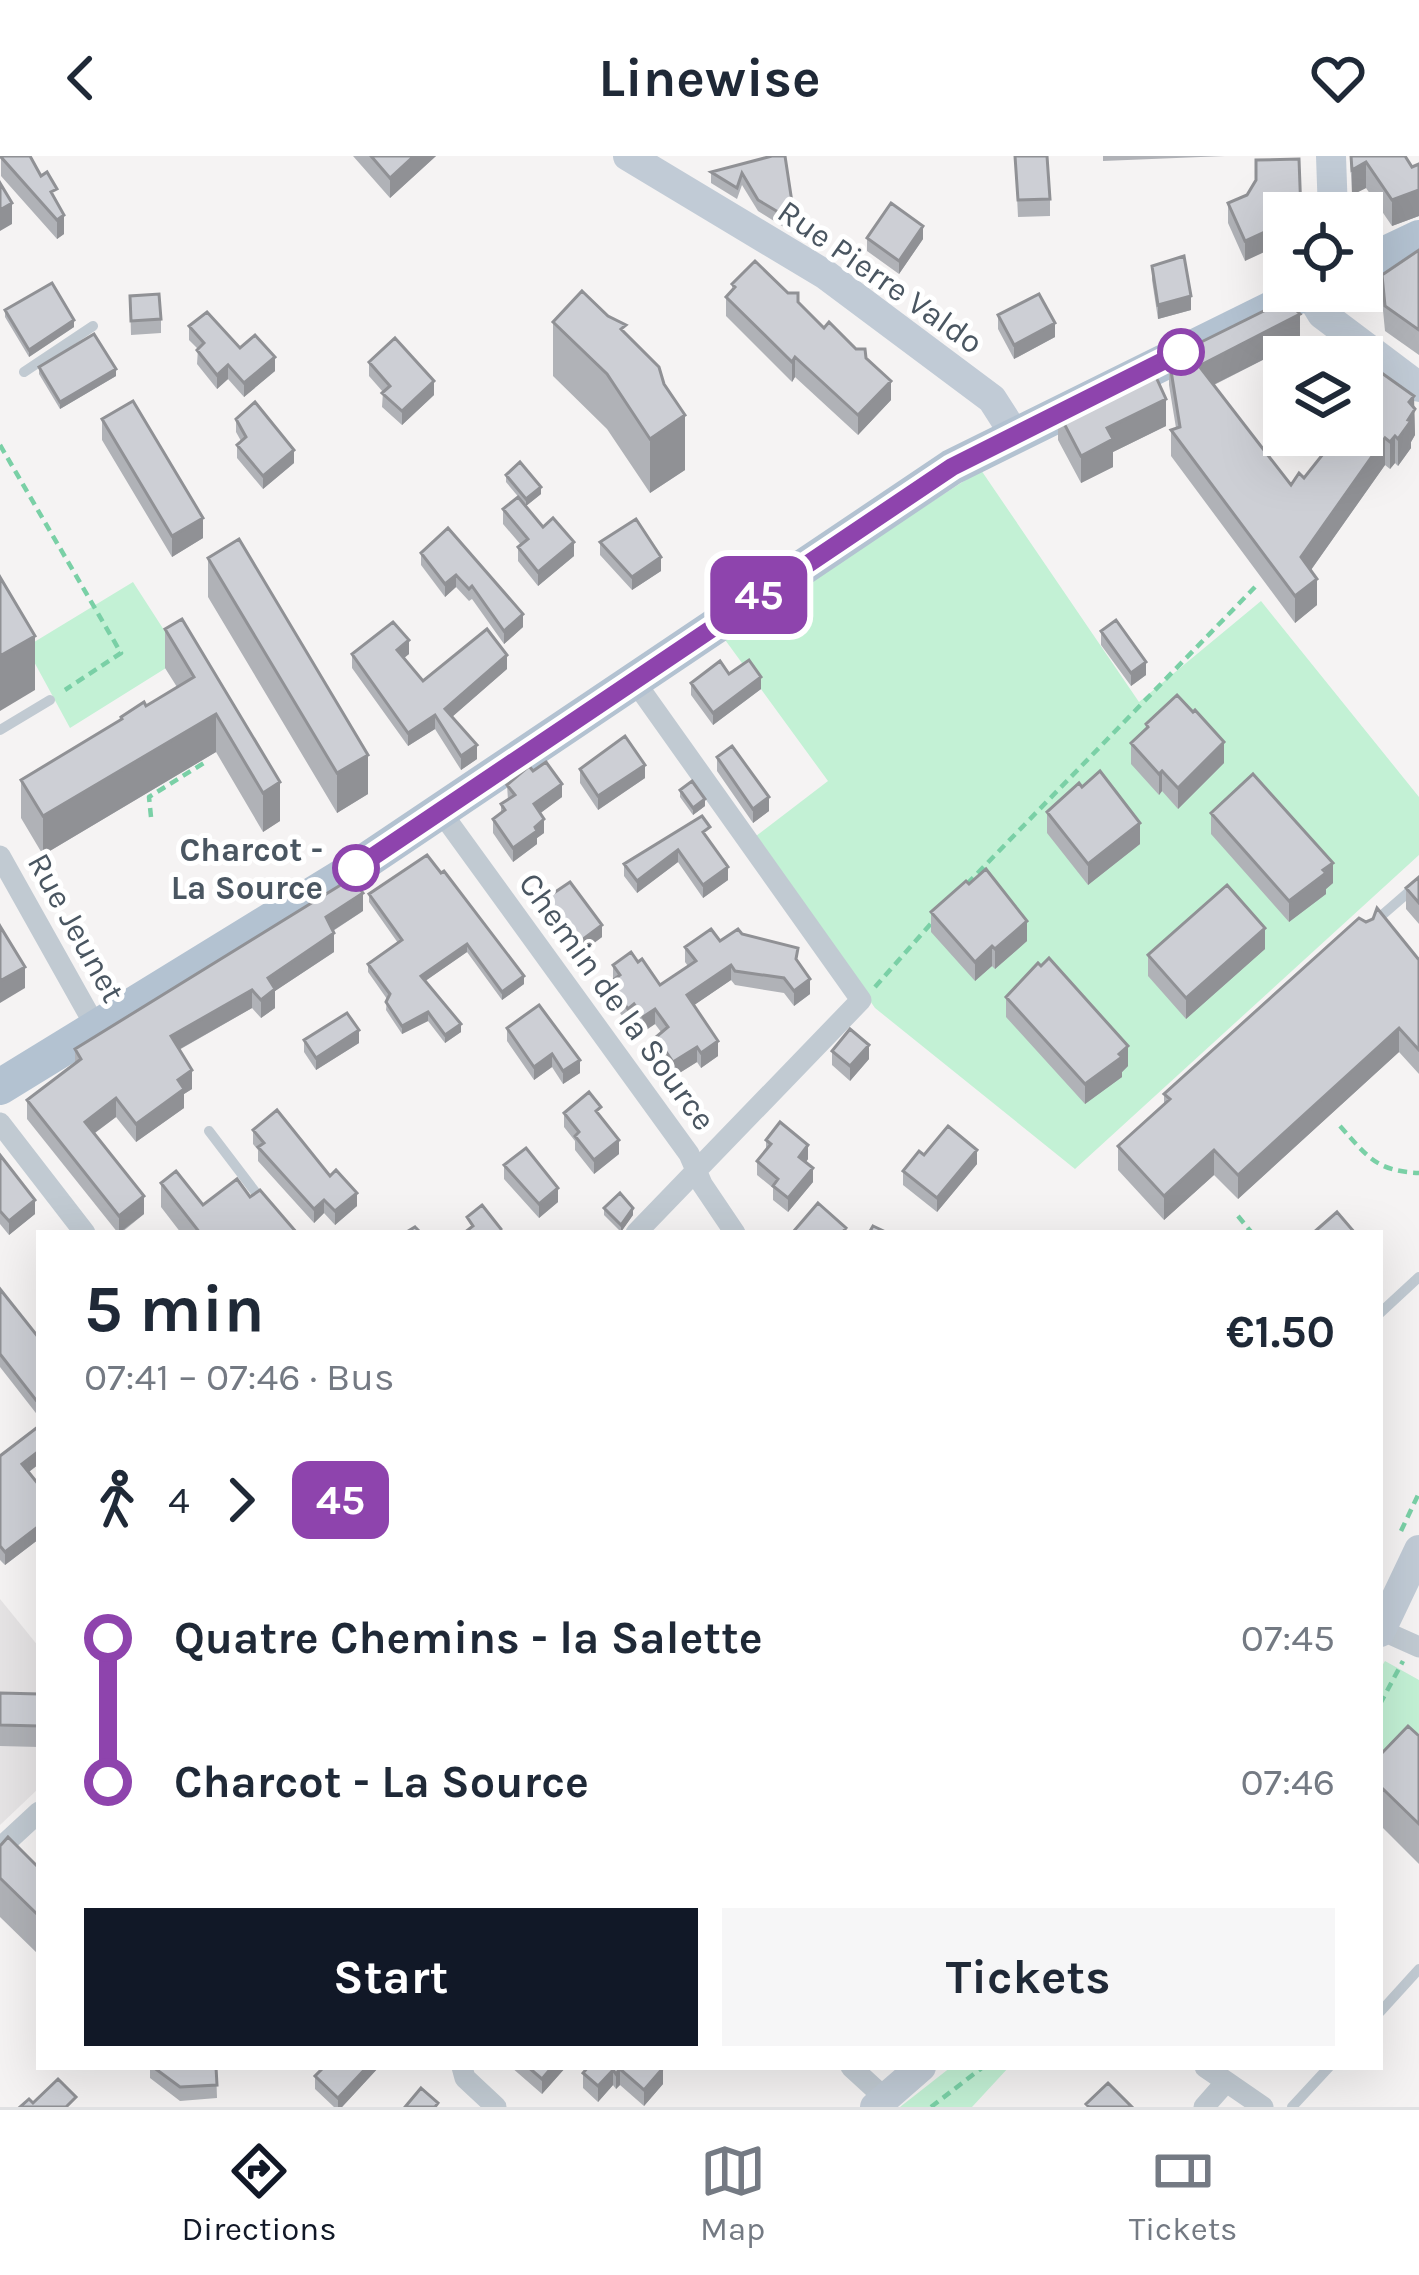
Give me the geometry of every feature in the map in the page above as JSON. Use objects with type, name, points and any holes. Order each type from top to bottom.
[{"type":"main road","points":[[1383,255],[1419,238]]},
{"type":"main road","points":[[0,1087],[441,812],[952,467],[1265,312]]},
{"type":"street","points":[[1331,156],[1332,192]]},
{"type":"street","name":"Rue Pierre Valdo","points":[[634,158],[826,275],[992,399],[1015,435]]},
{"type":"street","points":[[1321,312],[1419,387]]},
{"type":"street","points":[[633,679],[861,1000],[639,1230]]},
{"type":"street","name":"Chemin de la Source","points":[[441,812],[689,1154],[733,1230]]},
{"type":"street","name":"Rue Jeunet","points":[[0,856],[97,1029]]},
{"type":"street","points":[[0,1123],[83,1230]]},
{"type":"street","points":[[1383,1625],[1419,1550]]},
{"type":"street","points":[[1383,1632],[1416,1645]]},
{"type":"street","points":[[0,1848],[36,1815]]},
{"type":"street","points":[[463,2070],[465,2078],[496,2107]]},
{"type":"street","points":[[853,2070],[880,2103],[918,2070]]},
{"type":"street","points":[[1209,2070],[1263,2107]]},
{"type":"street","points":[[1204,2107],[1226,2082]]},
{"type":"lane","points":[[24,371],[92,326]]},
{"type":"lane","points":[[0,730],[50,700]]},
{"type":"lane","points":[[1366,936],[1367,928],[1419,883]]},
{"type":"lane","points":[[208,1131],[274,1216]]},
{"type":"lane","points":[[1383,1310],[1419,1277]]},
{"type":"lane","points":[[1383,2009],[1419,1969]]},
{"type":"lane","points":[[1292,2107],[1326,2070]]},
{"type":"path","points":[[0,445],[121,653],[50,700]]},
{"type":"path","points":[[958,894],[1255,587]]},
{"type":"path","points":[[152,817],[149,796],[207,761]]},
{"type":"path","points":[[870,995],[943,910]]},
{"type":"path","points":[[1340,1126],[1373,1163],[1392,1172],[1419,1174]]},
{"type":"path","points":[[1238,1216],[1250,1230]]},
{"type":"path","points":[[1383,1699],[1416,1645]]},
{"type":"path","points":[[931,2107],[979,2070]]},
{"type":"shaded area","points":[[0,1599],[36,1643],[36,1791],[0,1825]]},
{"type":"green space","points":[[981,470],[1139,702],[1261,601],[1419,797],[1419,855],[1075,1169],[875,1008],[756,836],[828,781],[723,637]]},
{"type":"green space","points":[[133,582],[182,658],[70,728],[26,647]]},
{"type":"green space","points":[[1385,1661],[1419,1680],[1419,1733],[1383,1773]]},
{"type":"green space","points":[[947,2070],[1006,2070],[972,2107],[900,2107]]},
{"type":"building","points":[[2,156],[30,156],[41,176],[47,172],[57,189],[51,192],[64,215],[57,220]]},
{"type":"building","points":[[371,156],[414,156],[390,178]]},
{"type":"building","points":[[785,156],[795,222],[758,200],[742,173],[737,188],[711,172]]},
{"type":"building","points":[[1015,156],[1047,156],[1050,199],[1018,200]]},
{"type":"building","points":[[1351,156],[1405,156],[1412,167],[1419,164],[1419,190],[1392,200],[1366,162],[1352,170]]},
{"type":"building","points":[[1299,159],[1300,192],[1263,192],[1263,233],[1245,241],[1228,203],[1247,195],[1256,180],[1256,160]]},
{"type":"building","points":[[0,183],[12,203],[0,210]]},
{"type":"building","points":[[891,203],[923,226],[899,261],[867,238]]},
{"type":"building","points":[[1419,250],[1419,330],[1385,306],[1383,274]]},
{"type":"building","points":[[1184,256],[1191,296],[1158,305],[1152,266]]},
{"type":"building","points":[[755,261],[788,293],[798,293],[798,302],[824,328],[829,322],[856,349],[865,349],[866,358],[891,381],[858,415],[795,357],[792,362],[726,297]]},
{"type":"building","points":[[52,283],[74,320],[29,350],[5,310]]},
{"type":"building","points":[[582,291],[608,316],[626,325],[621,329],[659,367],[664,384],[685,415],[650,439],[607,374],[553,322]]},
{"type":"building","points":[[159,294],[161,319],[131,321],[130,296]]},
{"type":"building","points":[[1039,294],[1055,323],[1014,345],[998,315]]},
{"type":"building","points":[[1263,311],[1300,314],[1199,366],[1263,449],[1263,456],[1269,456],[1291,485],[1299,473],[1304,478],[1321,456],[1372,456],[1301,557],[1317,579],[1295,596],[1171,430],[1180,427],[1169,358]]},
{"type":"building","points":[[207,312],[240,348],[255,335],[275,357],[244,383],[228,365],[217,375],[197,350],[204,343],[189,326]]},
{"type":"building","points":[[94,334],[116,369],[60,402],[39,367]]},
{"type":"building","points":[[395,338],[434,381],[402,411],[382,393],[390,386],[369,362]]},
{"type":"building","points":[[1151,366],[1166,399],[1107,428],[1113,439],[1081,456],[1058,412]]},
{"type":"building","points":[[1383,374],[1414,396],[1409,402],[1415,409],[1398,439],[1395,436],[1390,442],[1385,438]]},
{"type":"building","points":[[133,401],[203,518],[172,536],[102,419]]},
{"type":"building","points":[[255,402],[294,450],[263,476],[237,445],[246,437],[236,419]]},
{"type":"building","points":[[520,462],[541,487],[526,499],[506,475]]},
{"type":"building","points":[[518,497],[543,527],[553,518],[574,542],[538,572],[518,547],[528,539],[503,509]]},
{"type":"building","points":[[636,519],[661,557],[632,577],[600,542]]},
{"type":"building","points":[[448,528],[523,614],[504,631],[472,586],[469,589],[456,575],[445,584],[421,553]]},
{"type":"building","points":[[239,539],[368,755],[337,773],[208,558]]},
{"type":"building","points":[[0,577],[35,636],[0,656]]},
{"type":"building","points":[[182,619],[280,782],[263,793],[216,714],[43,816],[21,780],[144,702],[146,706],[194,677],[165,629]]},
{"type":"building","points":[[1116,620],[1146,662],[1131,673],[1101,631]]},
{"type":"building","points":[[393,622],[409,640],[397,650],[423,681],[487,629],[507,655],[445,709],[477,745],[461,756],[435,715],[408,733],[352,654]]},
{"type":"building","points":[[749,660],[761,677],[713,713],[691,683],[720,661],[729,674]]},
{"type":"building","points":[[1177,695],[1224,742],[1178,788],[1131,743]]},
{"type":"building","points":[[625,736],[645,765],[598,796],[580,769]]},
{"type":"building","points":[[732,746],[769,797],[753,809],[717,757]]},
{"type":"building","points":[[546,762],[562,784],[534,804],[544,819],[535,827],[537,831],[513,848],[493,819],[505,810],[501,804],[515,795],[507,785],[529,766],[533,771]]},
{"type":"building","points":[[1100,771],[1140,823],[1088,864],[1047,812]]},
{"type":"building","points":[[1253,774],[1333,863],[1289,901],[1211,813]]},
{"type":"building","points":[[692,781],[705,799],[693,808],[680,790]]},
{"type":"building","points":[[702,816],[710,827],[703,832],[728,867],[703,885],[678,850],[637,881],[624,864]]},
{"type":"building","points":[[427,855],[524,976],[502,992],[467,944],[421,976],[461,1024],[445,1035],[428,1012],[402,1026],[386,1002],[390,994],[368,964],[402,940],[369,894]]},
{"type":"building","points":[[986,869],[1027,921],[975,962],[931,912]]},
{"type":"building","points":[[1419,877],[1419,903],[1406,888]]},
{"type":"building","points":[[352,878],[363,893],[326,917],[334,933],[268,978],[275,989],[261,1000],[252,990],[171,1036],[192,1070],[178,1080],[184,1089],[136,1124],[116,1098],[85,1122],[144,1196],[119,1216],[27,1100],[81,1059],[75,1049]]},
{"type":"building","points":[[570,882],[602,925],[574,946],[542,901]]},
{"type":"building","points":[[1227,885],[1265,928],[1186,998],[1148,955]]},
{"type":"building","points":[[1377,908],[1419,960],[1419,1050],[1399,1028],[1238,1175],[1214,1150],[1164,1196],[1118,1146],[1170,1099],[1164,1094],[1359,918],[1373,919]]},
{"type":"building","points":[[0,926],[25,967],[0,981]]},
{"type":"building","points":[[711,929],[720,941],[738,929],[798,948],[796,959],[810,979],[794,991],[784,978],[735,971],[731,965],[687,995],[718,1041],[701,1053],[697,1047],[673,1062],[656,1037],[668,1027],[655,1009],[643,1017],[634,1004],[628,1009],[609,983],[620,975],[613,965],[631,952],[638,962],[642,959],[660,985],[696,961],[685,947]]},
{"type":"building","points":[[1049,958],[1128,1046],[1119,1054],[1122,1057],[1085,1084],[1006,997],[1038,963],[1041,966]]},
{"type":"building","points":[[539,1005],[580,1060],[563,1071],[552,1054],[534,1067],[507,1028]]},
{"type":"building","points":[[347,1013],[359,1030],[316,1058],[304,1040]]},
{"type":"building","points":[[850,1029],[869,1045],[850,1066],[832,1051]]},
{"type":"building","points":[[589,1092],[601,1107],[596,1111],[619,1140],[594,1160],[564,1113]]},
{"type":"building","points":[[277,1110],[330,1176],[336,1170],[357,1193],[335,1211],[324,1200],[314,1209],[258,1147],[264,1143],[253,1130]]},
{"type":"building","points":[[780,1122],[808,1145],[799,1157],[813,1168],[788,1198],[773,1186],[778,1179],[757,1161]]},
{"type":"building","points":[[948,1126],[977,1150],[937,1198],[903,1171]]},
{"type":"building","points":[[526,1148],[558,1188],[539,1204],[504,1165]]},
{"type":"building","points":[[0,1155],[35,1200],[9,1221],[0,1211]]},
{"type":"building","points":[[176,1171],[203,1205],[237,1179],[250,1197],[260,1190],[294,1230],[198,1230],[161,1183]]},
{"type":"building","points":[[620,1193],[633,1208],[621,1225],[604,1208]]},
{"type":"building","points":[[818,1203],[846,1228],[844,1230],[795,1230]]},
{"type":"building","points":[[482,1205],[501,1229],[468,1230],[473,1226],[467,1217]]},
{"type":"building","points":[[1337,1212],[1352,1230],[1316,1230]]},
{"type":"building","points":[[0,1289],[36,1334],[36,1400],[0,1354]]},
{"type":"building","points":[[36,1428],[36,1453],[22,1464],[36,1481],[36,1528],[5,1552],[0,1546],[0,1456]]},
{"type":"building","points":[[0,1693],[36,1694],[36,1726],[0,1725]]},
{"type":"building","points":[[1408,1726],[1419,1736],[1419,1824],[1383,1789],[1383,1752]]},
{"type":"building","points":[[8,1837],[36,1865],[36,1913],[0,1878],[0,1846]]},
{"type":"building","points":[[157,2070],[216,2070],[217,2085],[180,2087]]},
{"type":"building","points":[[321,2070],[364,2070],[338,2098],[315,2076]]},
{"type":"building","points":[[586,2070],[613,2070],[598,2086],[583,2073]]},
{"type":"building","points":[[621,2070],[661,2070],[644,2090]]},
{"type":"building","points":[[58,2079],[76,2097],[66,2107],[20,2107],[29,2099],[33,2103]]},
{"type":"building","points":[[1108,2083],[1132,2107],[1086,2104]]},
{"type":"building","points":[[421,2088],[438,2103],[435,2107],[405,2107]]},
{"type":"bus line","name":"45","points":[[356,868],[952,467],[1181,352]]},
{"type":"place","name":"Charcot - La Source","points":[[356,868]]}]
